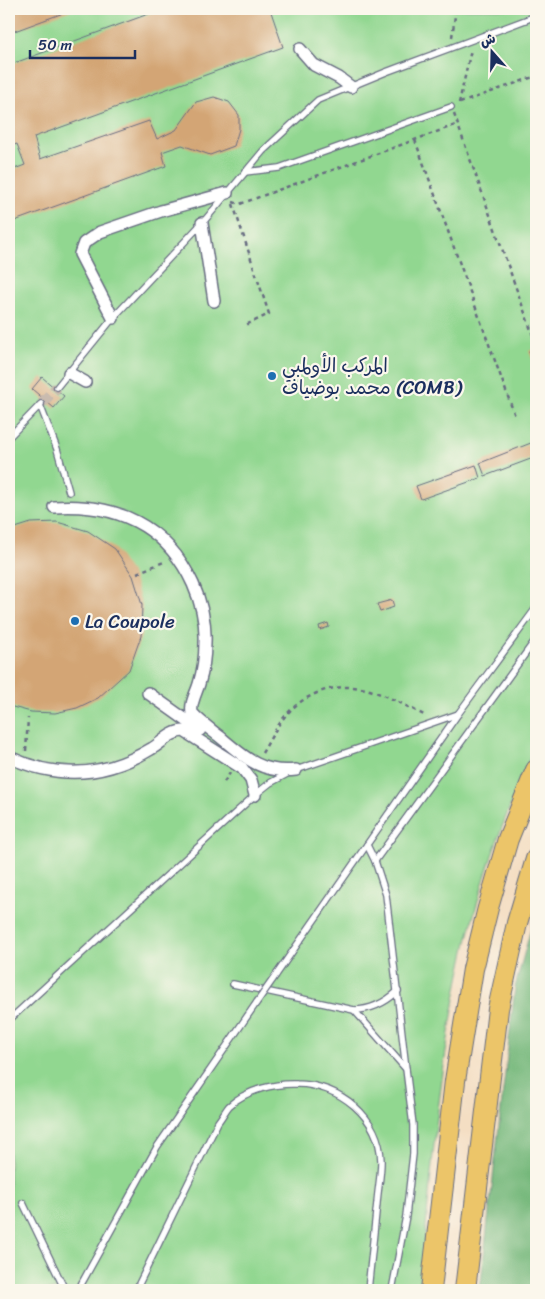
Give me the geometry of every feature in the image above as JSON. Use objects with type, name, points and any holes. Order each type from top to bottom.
[{"type":"highway","points":[[431,1290],[455,1081],[473,969],[488,908],[506,848],[536,770]]},
{"type":"highway","points":[[465,1290],[498,1009],[517,923],[536,859]]},
{"type":"street","points":[[300,49],[314,65],[350,86]]},
{"type":"street","points":[[113,318],[80,254],[84,243],[100,232],[144,217],[227,198]]},
{"type":"street","points":[[202,223],[214,301]]},
{"type":"street","points":[[69,373],[85,382]]},
{"type":"street","points":[[54,507],[77,506],[100,509],[122,515],[143,525],[162,539],[178,556],[198,596],[205,633],[204,662],[192,705],[192,713],[218,744]]},
{"type":"street","points":[[148,693],[239,759],[250,761],[267,769],[286,772],[296,770]]},
{"type":"street","points":[[9,757],[26,765],[52,772],[78,773],[105,770],[130,761],[153,748],[172,734],[180,731],[188,732],[218,744]]},
{"type":"street","points":[[239,759],[251,780],[255,795]]},
{"type":"lane","points":[[57,387],[113,318],[227,198],[245,172],[263,151],[318,100],[451,47],[536,16]]},
{"type":"lane","points":[[245,172],[279,168],[451,106]]},
{"type":"lane","points":[[9,437],[41,404],[57,449],[69,492]]},
{"type":"lane","points":[[78,1290],[156,1147],[458,714],[536,608]]},
{"type":"lane","points":[[375,861],[536,639]]},
{"type":"lane","points":[[9,1020],[270,783],[296,770],[458,714]]},
{"type":"lane","points":[[367,845],[375,861],[386,896],[413,1125],[406,1216],[392,1290]]},
{"type":"lane","points":[[234,984],[354,1010],[369,1008],[398,991]]},
{"type":"lane","points":[[354,1010],[406,1069]]},
{"type":"lane","points":[[136,1290],[218,1122],[230,1106],[245,1095],[283,1084],[317,1086],[345,1098],[368,1122],[376,1137],[381,1161],[368,1290]]},
{"type":"lane","points":[[23,1203],[65,1290]]},
{"type":"path","points":[[451,47],[456,9]]},
{"type":"path","points":[[459,104],[473,39]]},
{"type":"path","points":[[536,76],[451,106],[536,344]]},
{"type":"path","points":[[227,198],[240,204],[458,124]]},
{"type":"path","points":[[415,140],[515,416]]},
{"type":"path","points":[[227,198],[269,314],[246,325]]},
{"type":"path","points":[[137,573],[178,556]]},
{"type":"path","points":[[224,782],[250,744],[262,753],[282,720],[296,705],[313,694],[334,688],[354,687],[374,691],[436,721]]},
{"type":"path","points":[[26,765],[28,718]]},
{"type":"green space","name":"المركب الأولمبي محمد بوضياف (COMB)","points":[[9,9],[536,9],[536,744],[512,800],[482,886],[460,974],[440,1092],[420,1290],[9,1290]]},
{"type":"green space","points":[[536,910],[536,1290],[480,1290],[515,987]]},
{"type":"building","points":[[9,9],[74,9],[12,32],[9,30]]},
{"type":"building","points":[[162,9],[270,9],[283,47],[34,137],[40,159],[149,121],[157,139],[176,130],[196,102],[214,97],[229,102],[239,115],[239,129],[234,146],[210,155],[182,145],[162,152],[166,166],[9,223],[9,171],[25,165],[17,144],[9,147],[9,65]]},
{"type":"building","points":[[536,348],[536,368],[529,351]]},
{"type":"building","points":[[42,377],[64,396],[54,408],[32,389]]},
{"type":"building","points":[[536,441],[536,457],[485,476],[480,463]]},
{"type":"building","points":[[476,465],[480,478],[421,499],[416,486]]},
{"type":"building","name":"La Coupole","points":[[57,522],[88,531],[115,549],[133,576],[142,605],[141,636],[129,670],[98,698],[77,708],[55,713],[31,712],[9,706],[9,530],[31,523]]},
{"type":"building","points":[[392,600],[394,607],[380,612],[377,604]]},
{"type":"building","points":[[328,623],[329,627],[320,630],[319,626]]},
{"type":"tunnel","points":[[42,403],[57,387]]},
{"type":"place","name":"المركب الأولمبي محمد بوضياف (COMB)","points":[[272,376]]},
{"type":"place","name":"La Coupole","points":[[75,621]]}]
